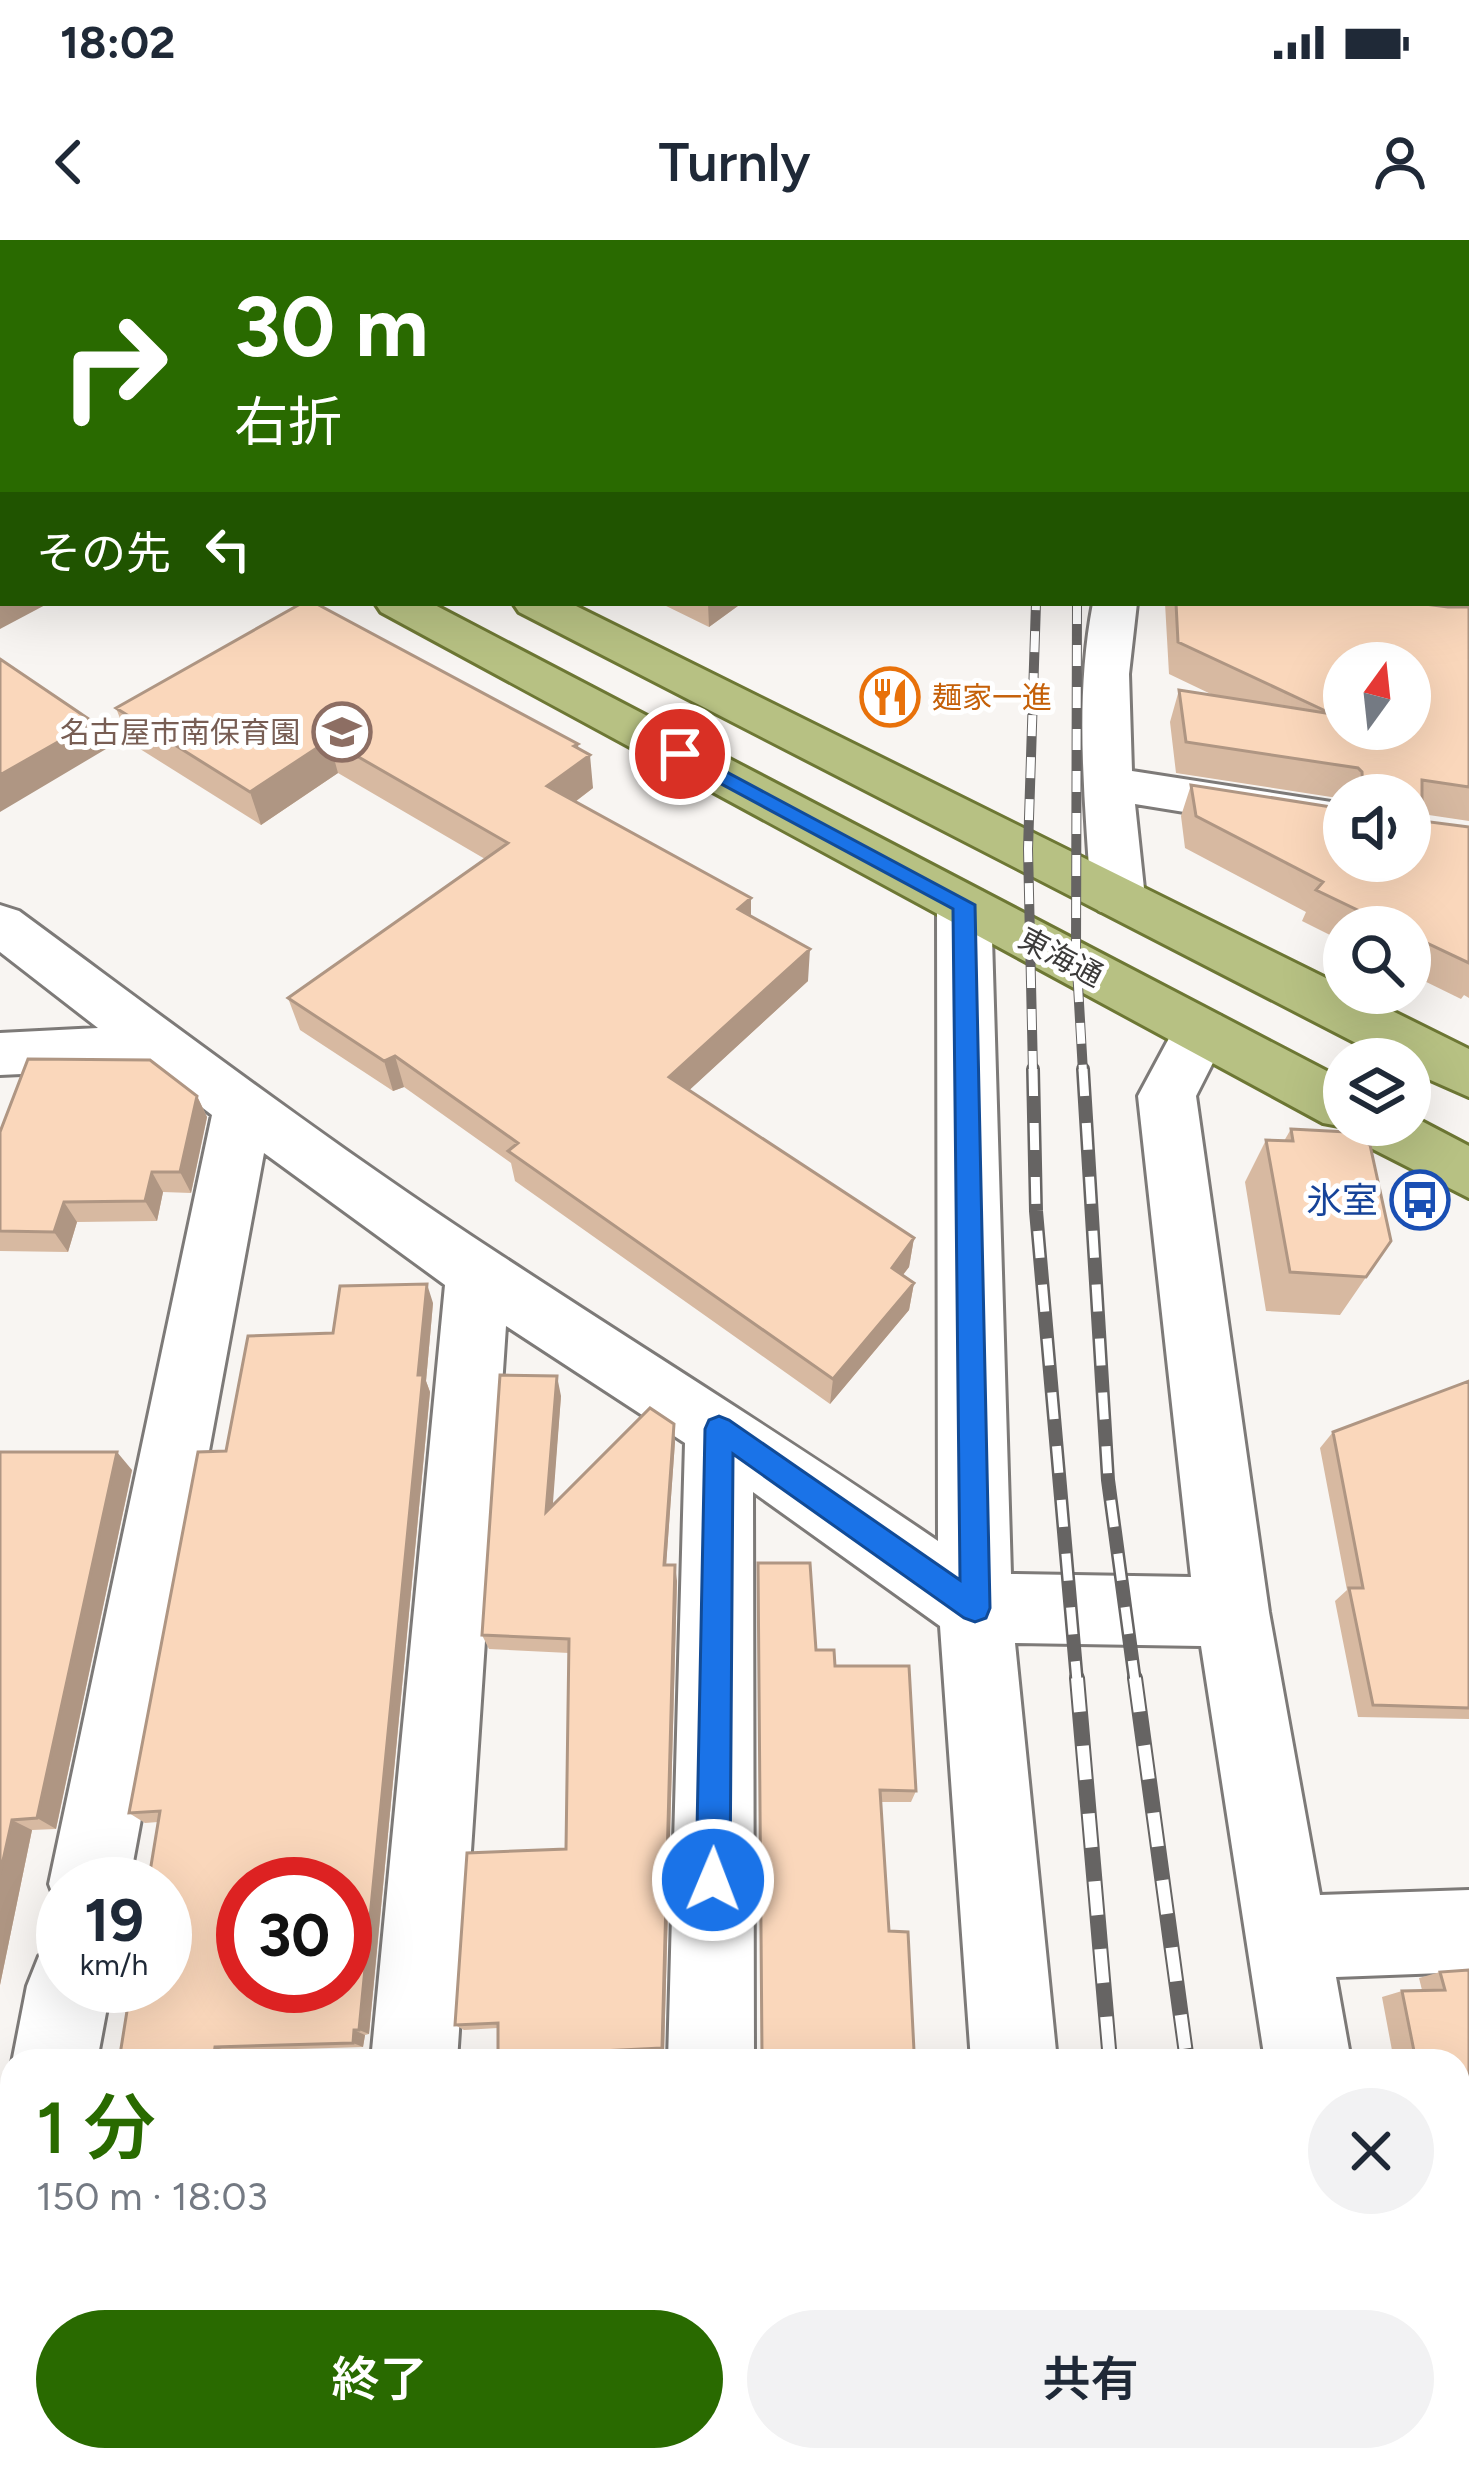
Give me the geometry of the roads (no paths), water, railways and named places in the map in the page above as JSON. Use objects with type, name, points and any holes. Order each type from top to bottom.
[{"type":"main road","name":"東海通","points":[[403,606],[1323,1096]]},
{"type":"main road","points":[[541,606],[1469,1075]]},
{"type":"main road","points":[[1417,1146],[1469,1174]]},
{"type":"street","points":[[1113,606],[1107,635],[1109,784],[1118,898]]},
{"type":"street","points":[[1109,784],[1323,818]]},
{"type":"street","points":[[964,905],[975,1608],[1013,2049]]},
{"type":"street","points":[[0,924],[243,1107],[478,1274],[719,1429],[975,1608],[1232,1612]]},
{"type":"street","points":[[1201,1031],[1167,1096],[1232,1612],[1306,2049]]},
{"type":"street","points":[[0,1054],[161,1046]]},
{"type":"street","points":[[94,1857],[243,1107]]},
{"type":"street","points":[[415,2049],[478,1274]]},
{"type":"street","points":[[711,2049],[719,1429]]},
{"type":"street","points":[[1287,1937],[1469,1931]]},
{"type":"street","points":[[56,2049],[64,2013]]},
{"type":"railway","points":[[1033,1072],[1028,849],[1036,606]]},
{"type":"railway","points":[[1077,606],[1076,951],[1083,1072]]},
{"type":"railway","points":[[1033,1069],[1036,1211],[1077,1681]]},
{"type":"railway","points":[[1083,1069],[1108,1480],[1135,1681]]},
{"type":"railway","points":[[1077,1678],[1109,2049]]},
{"type":"railway","points":[[1135,1678],[1185,2049]]},
{"type":"place","name":"麺家一進","points":[[890,697]]},
{"type":"place","name":"名古屋市南保育園","points":[[342,732]]},
{"type":"place","name":"氷室","points":[[1420,1200]]}]
